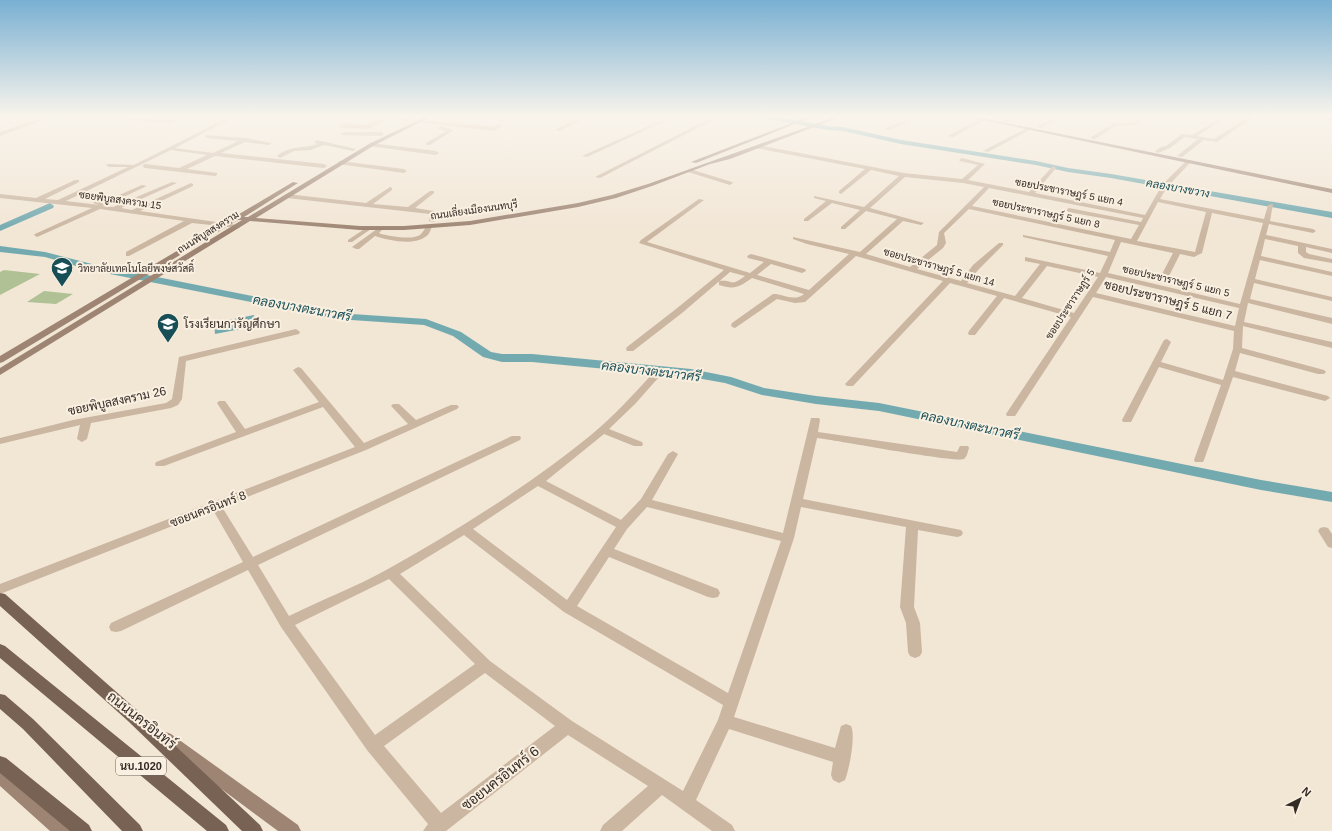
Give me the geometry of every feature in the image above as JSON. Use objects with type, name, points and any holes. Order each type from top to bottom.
[{"type":"main road","name":"ถนนพิบูลสงคราม","points":[[0,360],[344,155]]},
{"type":"main road","name":"ถนนพิบูลสงคราม","points":[[0,372],[355,155]]},
{"type":"main road","name":"ถนนเลี่ยงเมืองนนทบุรี","points":[[244,213],[365,222],[430,224],[470,223],[578,205],[632,191],[690,171],[707,160],[719,155]]},
{"type":"main road","name":"ถนนเลี่ยงเมืองนนทบุรี","points":[[236,218],[369,228],[430,224],[568,202],[604,194],[722,155]]},
{"type":"main road","name":"ถนนเลี่ยงเมืองนนทบุรี","points":[[707,160],[727,155]]},
{"type":"main road","points":[[1159,155],[1332,191]]},
{"type":"main road","points":[[1175,155],[1332,187]]},
{"type":"main road","name":"ถนนนครอินทร์","points":[[0,598],[134,716],[292,831]]},
{"type":"main road","name":"นบ.1020","points":[[0,650],[220,831]]},
{"type":"main road","points":[[0,700],[28,724],[134,831]]},
{"type":"main road","points":[[134,716],[254,831]]},
{"type":"main road","points":[[0,763],[83,831]]},
{"type":"main road","points":[[0,775],[63,831]]},
{"type":"street","points":[[59,202],[157,155]]},
{"type":"street","points":[[180,170],[214,155],[324,166]]},
{"type":"street","points":[[598,177],[642,155]]},
{"type":"street","name":"ซอยประชาราษฎร์ 5 แยก 4","points":[[797,155],[904,175],[988,186],[1146,217]]},
{"type":"street","points":[[962,160],[982,164],[963,182]]},
{"type":"street","points":[[1133,242],[1165,185],[1189,161]]},
{"type":"street","points":[[340,163],[404,171]]},
{"type":"street","points":[[109,165],[135,166]]},
{"type":"street","points":[[145,166],[215,174]]},
{"type":"street","points":[[1031,194],[1053,168]]},
{"type":"street","points":[[841,192],[869,169]]},
{"type":"street","points":[[690,171],[730,183]]},
{"type":"street","points":[[843,228],[904,175]]},
{"type":"street","points":[[37,200],[77,181]]},
{"type":"street","points":[[114,209],[174,183]]},
{"type":"street","points":[[133,212],[191,185]]},
{"type":"street","points":[[77,201],[104,204],[144,186]]},
{"type":"street","points":[[912,269],[940,246],[942,243],[941,233],[988,186]]},
{"type":"street","points":[[367,205],[390,189]]},
{"type":"street","points":[[410,209],[432,192]]},
{"type":"street","name":"ซอยพิบูลสงคราม 15","points":[[0,196],[59,202],[77,201],[100,207],[237,228]]},
{"type":"street","points":[[287,196],[410,209],[432,212],[434,214],[424,234],[418,238],[389,238],[374,234]]},
{"type":"street","points":[[816,198],[921,223]]},
{"type":"street","points":[[701,200],[643,241],[643,243],[810,293]]},
{"type":"street","points":[[1156,200],[1313,231]]},
{"type":"street","points":[[806,220],[831,201]]},
{"type":"street","name":"ซอยประชาราษฎร์ 5 แยก 8","points":[[969,206],[1119,239]]},
{"type":"street","points":[[1199,460],[1237,349],[1239,326],[1244,304],[1271,206]]},
{"type":"street","points":[[37,235],[100,207]]},
{"type":"street","points":[[1069,210],[1142,224]]},
{"type":"street","points":[[1119,239],[1194,255],[1198,253],[1209,211]]},
{"type":"street","points":[[735,325],[776,296],[799,301],[902,218]]},
{"type":"street","points":[[129,254],[192,220]]},
{"type":"street","points":[[350,241],[369,228]]},
{"type":"street","points":[[356,247],[383,228]]},
{"type":"street","points":[[1025,236],[1112,255]]},
{"type":"street","points":[[1262,236],[1332,251]]},
{"type":"street","name":"ซอยประชาราษฎร์ 5 แยก 14","points":[[795,238],[814,245],[858,254],[1077,316]]},
{"type":"street","name":"ซอยประชาราษฏร์ 5","points":[[1011,414],[1103,275],[1119,239]]},
{"type":"street","points":[[962,284],[976,267],[1001,244]]},
{"type":"street","points":[[1302,245],[1302,253],[1307,256],[1332,261]]},
{"type":"street","points":[[1165,276],[1177,252]]},
{"type":"street","points":[[751,256],[802,271]]},
{"type":"street","points":[[1256,257],[1332,274]]},
{"type":"street","name":"ซอยประชาราษฎร์ 5 แยก 5","points":[[1028,259],[1332,321]]},
{"type":"street","points":[[722,283],[735,285],[769,262]]},
{"type":"street","points":[[1017,300],[1045,263]]},
{"type":"street","points":[[630,349],[679,312],[729,269]]},
{"type":"street","points":[[850,384],[949,279]]},
{"type":"street","points":[[1250,280],[1332,299]]},
{"type":"street","name":"ซอยประชาราษฎร์ 5 แยก 7","points":[[1091,294],[1332,345]]},
{"type":"street","points":[[972,333],[1002,295]]},
{"type":"street","name":"ซอยพิบูลสงคราม 26","points":[[0,441],[86,421],[168,406],[175,403],[177,399],[182,359],[296,332]]},
{"type":"street","points":[[1127,420],[1167,342]]},
{"type":"street","points":[[1237,349],[1321,372]]},
{"type":"street","points":[[1156,363],[1226,384]]},
{"type":"street","points":[[298,370],[362,448]]},
{"type":"street","points":[[1230,373],[1325,398]]},
{"type":"street","points":[[286,624],[392,573],[465,529],[538,481],[602,430],[632,402],[656,375]]},
{"type":"street","points":[[222,403],[242,433]]},
{"type":"street","points":[[160,464],[325,403]]},
{"type":"street","points":[[396,406],[415,424]]},
{"type":"street","name":"ซอยนครอินทร์ 8","points":[[0,589],[362,448],[454,407]]},
{"type":"street","points":[[686,802],[725,721],[788,538],[815,420]]},
{"type":"street","points":[[82,439],[86,421]]},
{"type":"street","points":[[602,430],[638,444]]},
{"type":"street","points":[[813,434],[851,439],[932,454],[961,456],[964,448]]},
{"type":"street","points":[[116,627],[516,438]]},
{"type":"street","points":[[569,608],[623,526],[645,502],[673,454]]},
{"type":"street","points":[[538,481],[623,526]]},
{"type":"street","points":[[645,502],[788,538]]},
{"type":"street","points":[[796,502],[957,533]]},
{"type":"street","points":[[216,506],[286,624],[373,745],[436,828]]},
{"type":"street","points":[[912,525],[907,607],[914,624],[915,652]]},
{"type":"street","points":[[465,529],[569,608],[731,702]]},
{"type":"street","points":[[1324,531],[1332,544]]},
{"type":"street","points":[[607,551],[713,593]]},
{"type":"street","points":[[392,573],[485,665],[567,726],[661,785],[726,831]]},
{"type":"street","points":[[373,745],[485,665]]},
{"type":"street","points":[[725,721],[843,758]]},
{"type":"street","name":"ซอยนครอินทร์ 6","points":[[436,828],[567,726]]},
{"type":"street","points":[[840,775],[846,731]]},
{"type":"street","points":[[609,831],[661,785]]},
{"type":"green space","points":[[4,270],[40,274],[0,295],[0,272]]},
{"type":"green space","points":[[44,291],[73,294],[56,304],[27,302]]},
{"type":"water","points":[[254,315],[256,326],[215,334],[214,323]]},
{"type":"waterway","name":"คลองบางขวาง","points":[[983,155],[1332,215]]},
{"type":"waterway","points":[[0,228],[50,206]]},
{"type":"waterway","name":"คลองบางตะนาวศรี","points":[[0,249],[45,255],[90,267],[337,316],[426,322],[457,334],[487,355],[502,358],[532,358],[691,373],[727,380],[762,391],[816,400],[879,407],[1261,485],[1332,497]]},
{"type":"place","name":"วิทยาลัยเทคโนโลยีพงษ์สวัสดิ์","points":[[62,288]]},
{"type":"place","name":"โรงเรียนการัญศึกษา","points":[[168,344]]}]
